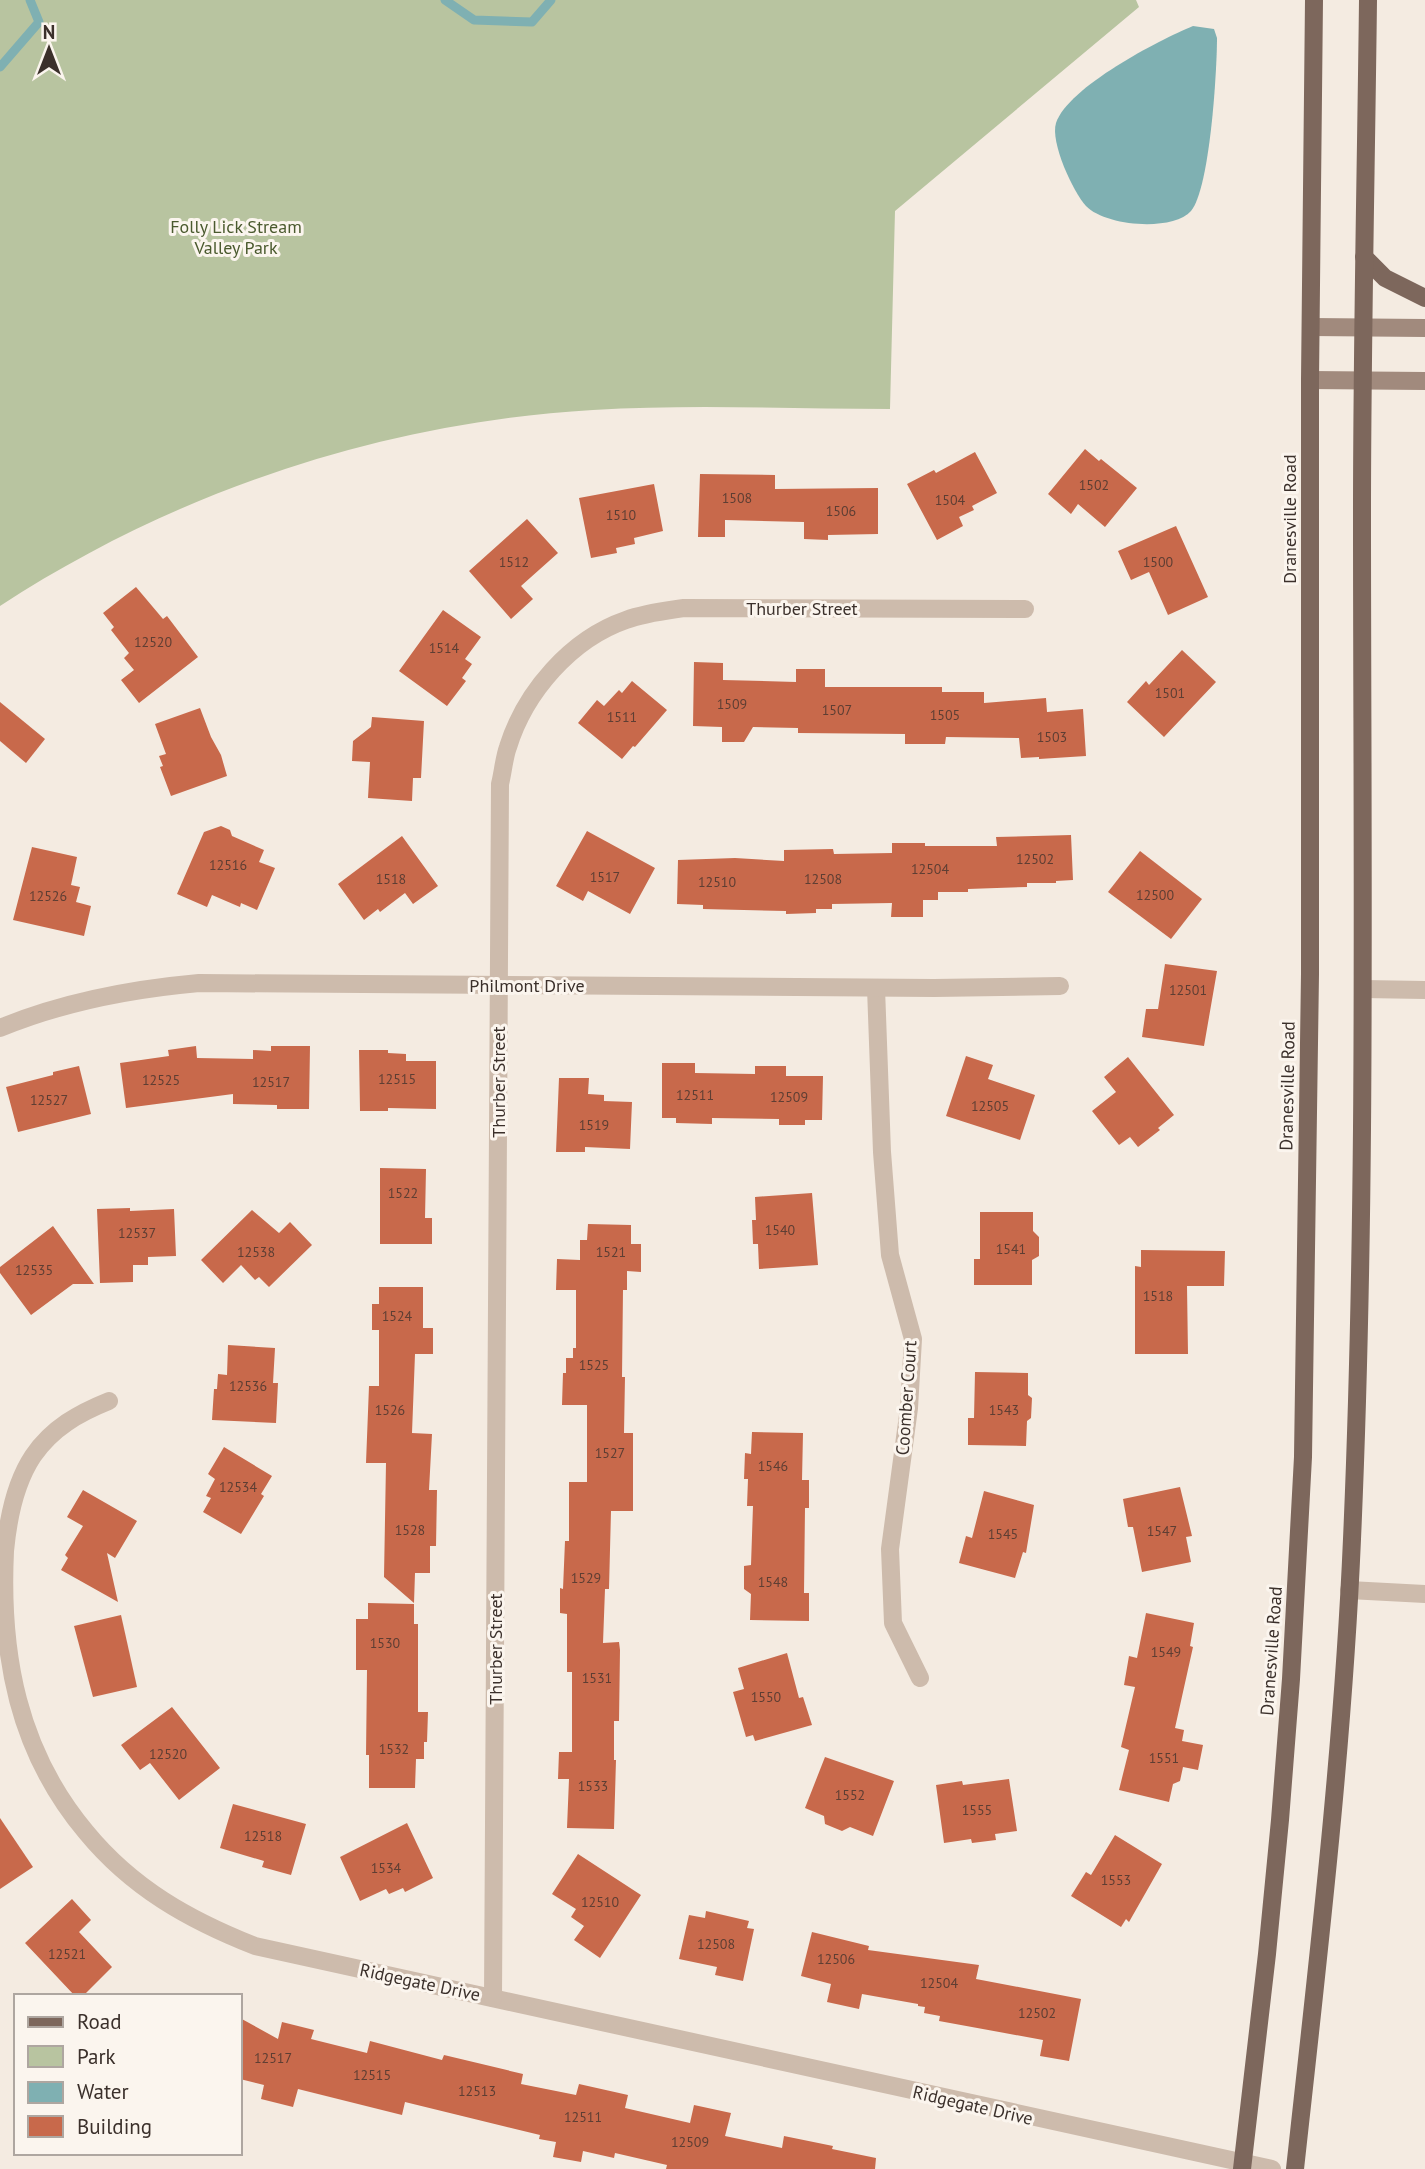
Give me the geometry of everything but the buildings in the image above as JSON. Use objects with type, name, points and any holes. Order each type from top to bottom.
[{"type":"main road","name":"Dranesville Road","points":[[1242,2166],[1280,1820],[1302,1476],[1310,974],[1310,380],[1314,0]]},
{"type":"main road","points":[[1295,2169],[1328,1865],[1349,1590],[1360,1331],[1363,327],[1368,0]]},
{"type":"main road","points":[[1364,257],[1385,278],[1425,298]]},
{"type":"main road","points":[[1311,327],[1425,328]]},
{"type":"main road","points":[[1310,380],[1425,381]]},
{"type":"street","name":"Thurber Street","points":[[493,1998],[500,784],[508,747],[523,712],[562,660],[591,637],[624,620],[647,613],[684,608],[1025,609]]},
{"type":"street","name":"Philmont Drive","points":[[0,1028],[54,1009],[146,988],[199,983],[876,988],[1060,986]]},
{"type":"street","name":"Coomber Court","points":[[876,988],[882,1152],[890,1255],[913,1339],[909,1408],[890,1549],[893,1623],[920,1678]]},
{"type":"street","points":[[1363,989],[1425,990]]},
{"type":"street","name":"Ridgegate Drive","points":[[109,1401],[78,1414],[55,1431],[33,1455],[18,1486],[7,1530],[1,1586],[3,1640],[13,1692],[30,1742],[54,1789],[86,1832],[120,1868],[162,1901],[208,1928],[255,1946],[1242,2166],[1272,2169]]},
{"type":"street","points":[[1349,1590],[1425,1594]]},
{"type":"green space","name":"Folly Lick Stream Valley Park","points":[[0,0],[1136,0],[1139,7],[895,211],[890,409],[705,407],[593,410],[514,417],[359,447],[284,469],[137,529],[67,565],[0,606]]},
{"type":"water","points":[[1193,26],[1214,29],[1217,38],[1208,155],[1198,198],[1191,211],[1182,218],[1169,222],[1138,224],[1095,213],[1086,206],[1069,179],[1056,142],[1056,123],[1064,109],[1096,80],[1138,53]]},
{"type":"waterway","points":[[0,67],[39,22],[30,0]]},
{"type":"waterway","points":[[445,0],[474,20],[532,22],[551,0]]}]
